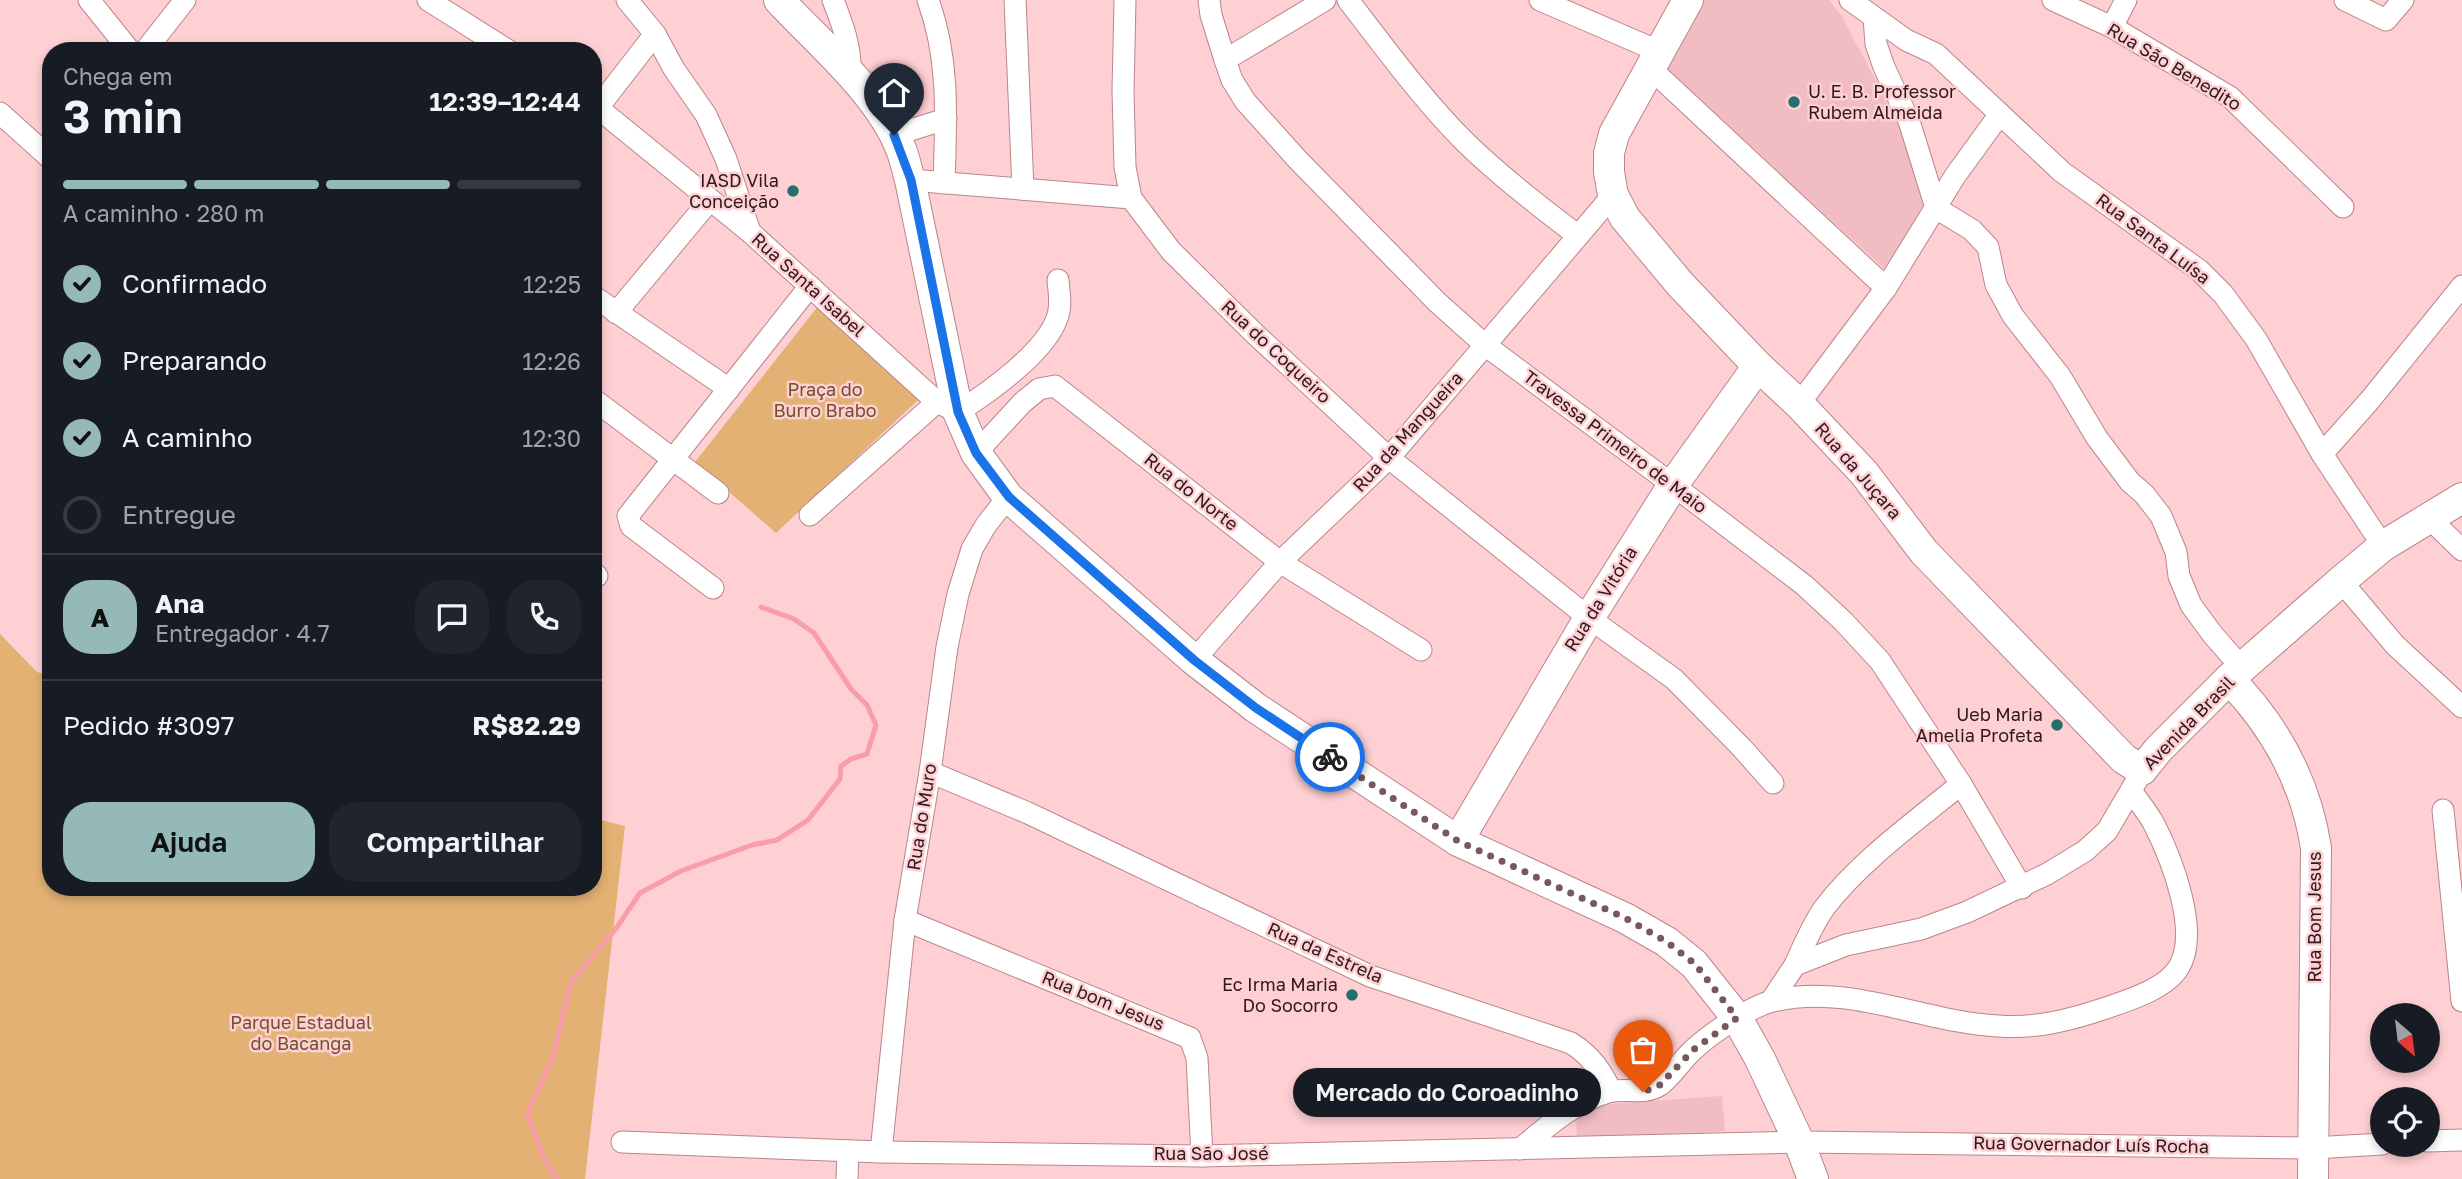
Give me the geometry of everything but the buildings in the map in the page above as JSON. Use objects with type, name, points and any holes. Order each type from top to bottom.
[{"type":"street","points":[[89,0],[123,42]]},
{"type":"street","points":[[152,42],[185,0]]},
{"type":"street","points":[[428,0],[495,42]]},
{"type":"street","points":[[627,0],[655,34],[674,69],[706,115],[726,159],[750,232]]},
{"type":"street","points":[[779,0],[850,72],[894,135],[911,180],[948,407],[976,453],[1009,497],[1194,660],[1256,708],[1458,841],[1625,918],[1667,942],[1695,964],[1737,1018],[1760,1059],[1799,1142],[1812,1179]]},
{"type":"street","points":[[832,0],[846,40],[850,72]]},
{"type":"street","points":[[928,0],[943,53],[946,119],[944,183]]},
{"type":"street","points":[[1015,0],[1023,190]]},
{"type":"street","name":"Rua do Coqueiro","points":[[1125,0],[1125,167],[1131,198],[1171,251],[1255,334],[1389,458],[1588,618],[1674,679],[1773,783]]},
{"type":"street","name":"Travessa Primeiro de Maio","points":[[1209,0],[1225,60],[1245,101],[1297,159],[1437,302],[1485,345],[1804,586],[1843,621],[1880,661],[1961,784],[2022,888]]},
{"type":"street","points":[[1225,60],[1325,0]]},
{"type":"street","points":[[1348,0],[1401,68],[1464,141],[1515,187],[1577,235]]},
{"type":"street","points":[[1540,0],[1654,59],[1886,288]]},
{"type":"street","points":[[1654,59],[1688,0]]},
{"type":"street","name":"Rua Santa Luísa","points":[[1850,0],[1906,40],[1936,54],[2062,172],[2199,270],[2223,294],[2256,339],[2322,454],[2383,546]]},
{"type":"street","name":"Rua São Benedito","points":[[2053,0],[2112,27],[2230,97],[2343,207]]},
{"type":"street","points":[[2112,27],[2126,0]]},
{"type":"street","points":[[2345,0],[2386,20],[2403,0]]},
{"type":"street","points":[[1874,18],[1876,44],[1909,121],[1936,208],[1972,230],[1988,247],[1996,285],[2013,316],[2060,376],[2097,438],[2130,482],[2144,494],[2161,516],[2176,552],[2179,576],[2191,605],[2213,635],[2235,673]]},
{"type":"street","points":[[602,99],[655,34]]},
{"type":"street","name":"Rua da Juçara","points":[[1654,59],[1614,134],[1609,153],[1613,195],[1625,218],[1664,265],[1758,366],[1799,404],[1864,473],[1924,552],[2124,759],[2136,780]]},
{"type":"street","points":[[0,113],[42,151]]},
{"type":"street","name":"Rua Santa Isabel","points":[[602,114],[750,232],[948,407]]},
{"type":"street","points":[[1799,404],[1886,288],[1955,176],[2000,114]]},
{"type":"street","points":[[894,135],[946,119]]},
{"type":"street","points":[[911,180],[1131,198]]},
{"type":"street","name":"Rua da Mangueira","points":[[1194,660],[1280,562],[1389,458],[1613,195]]},
{"type":"street","points":[[616,313],[710,200]]},
{"type":"street","points":[[810,515],[948,407],[986,395],[1014,371],[1053,329],[1059,315],[1058,280]]},
{"type":"street","points":[[713,588],[628,522],[633,507],[674,460],[810,286]]},
{"type":"street","points":[[2322,454],[2371,400],[2462,286]]},
{"type":"street","points":[[602,303],[729,390]]},
{"type":"street","name":"Rua da Vitória","points":[[1458,841],[1588,618],[1673,485],[1758,366]]},
{"type":"street","name":"Rua do Norte","points":[[976,453],[1021,403],[1039,389],[1055,386],[1280,562],[1421,650]]},
{"type":"street","points":[[602,406],[718,494]]},
{"type":"street","name":"Rua do Muro","points":[[881,1152],[905,920],[930,772],[947,647],[958,594],[972,549],[986,525],[1009,497]]},
{"type":"street","name":"Avenida Brasil","points":[[1795,964],[1846,945],[1922,929],[1968,912],[2022,888],[2085,851],[2106,831],[2136,780],[2158,750],[2235,673],[2383,546],[2462,498]]},
{"type":"street","points":[[2428,517],[2462,550]]},
{"type":"street","points":[[2341,581],[2395,645],[2462,707]]},
{"type":"street","name":"Rua Bom Jesus","points":[[2235,673],[2290,761],[2310,812],[2314,831],[2313,1179]]},
{"type":"street","name":"Rua da Estrela","points":[[930,772],[1028,813],[1370,976],[1571,1043],[1595,1062],[1611,1091]]},
{"type":"street","points":[[1520,1149],[1575,1106],[1611,1091],[1643,1092],[1660,1085],[1693,1050],[1737,1018],[1771,1001],[1814,995],[1874,1002],[1973,1023],[2027,1027],[2071,1020],[2144,993],[2164,982],[2179,969],[2186,950],[2188,927],[2178,886],[2136,780]]},
{"type":"street","points":[[1771,1001],[1826,907],[1869,862],[1961,784]]},
{"type":"street","points":[[2443,810],[2462,1001]]},
{"type":"street","name":"Rua bom Jesus","points":[[905,920],[1190,1038],[1197,1058],[1202,1156]]},
{"type":"street","points":[[2440,1141],[2462,1140]]},
{"type":"street","name":"Rua São José","points":[[622,1142],[881,1152],[1202,1156],[1799,1142]]},
{"type":"street","name":"Rua Governador Luís Rocha","points":[[1799,1142],[2313,1148],[2370,1145]]},
{"type":"street","points":[[847,1179],[848,1151]]},
{"type":"shaded area","name":"U. E. B. Professor Rubem Almeida","points":[[1702,0],[1829,0],[1841,15],[1906,137],[1924,208],[1885,269],[1663,67]]},
{"type":"shaded area","points":[[1722,1096],[1725,1131],[1577,1142],[1576,1118],[1593,1105]]},
{"type":"green space","name":"Praça do Burro Brabo","points":[[819,305],[918,400],[776,533],[695,462]]},
{"type":"green space","name":"Parque Estadual do Bacanga","points":[[0,634],[37,672],[42,673],[42,896],[602,896],[602,820],[625,826],[585,1179],[0,1179]]},
{"type":"waterway","points":[[557,1179],[544,1158],[527,1114],[553,1057],[571,982],[615,930],[640,893],[681,871],[752,845],[777,840],[808,820],[840,779],[841,766],[851,759],[867,754],[876,725],[867,705],[851,689],[814,633],[794,619],[761,607]]},
{"type":"way so far","points":[[1330,757],[1458,841],[1625,918],[1667,942],[1695,964],[1737,1018],[1693,1050],[1660,1085],[1643,1092]]},
{"type":"place","name":"U. E. B. Professor Rubem Almeida","points":[[1794,102]]},
{"type":"place","name":"IASD Vila Conceição","points":[[793,191]]},
{"type":"place","name":"Ueb Maria Amelia Profeta","points":[[2057,725]]},
{"type":"place","name":"Ec Irma Maria Do Socorro","points":[[1352,995]]},
{"type":"place","name":"Mercado do Coroadinho","points":[[1643,1092]]},
{"type":"route","points":[[894,135],[911,180],[958,412],[985,469],[1009,497],[1194,660],[1256,708],[1330,757]]}]
